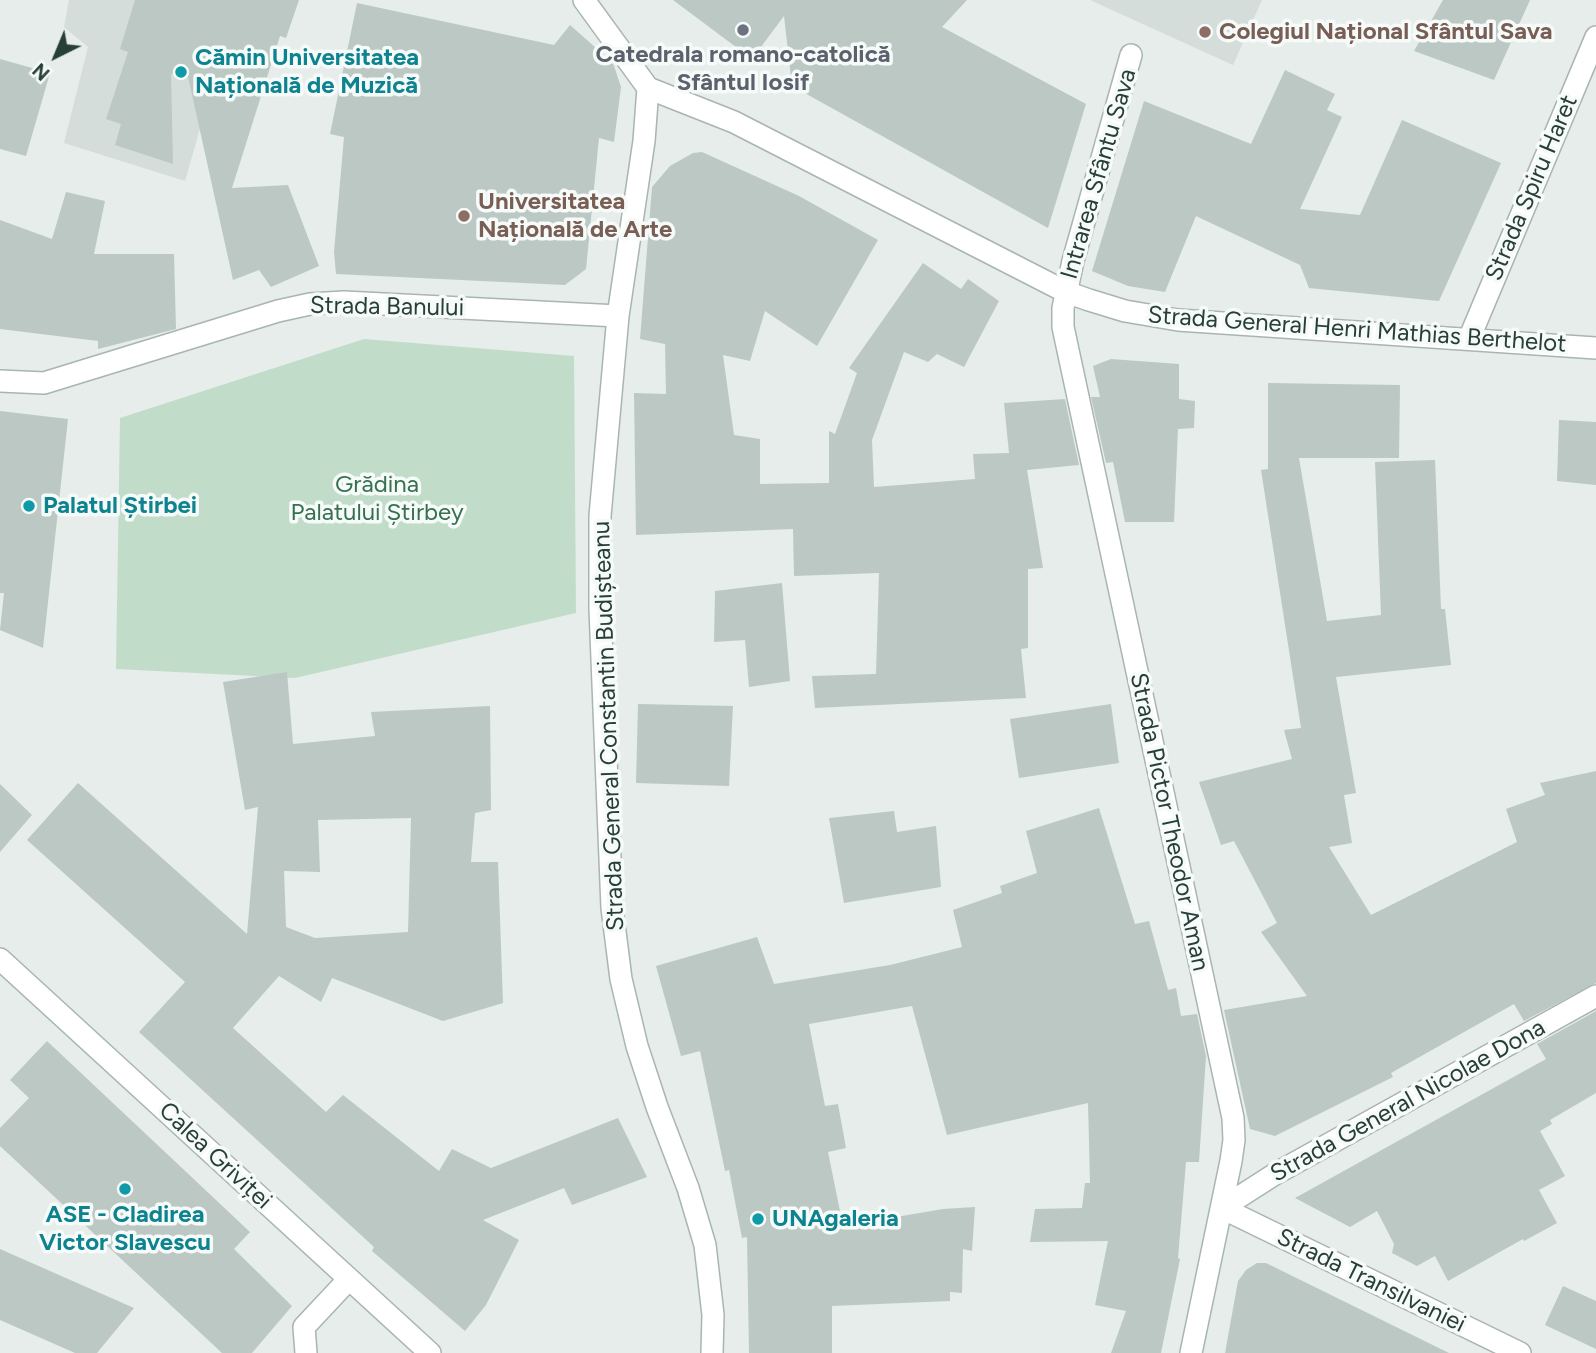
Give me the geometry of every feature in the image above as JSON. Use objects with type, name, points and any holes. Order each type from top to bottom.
[{"type":"street","points":[[584,0],[648,88]]},
{"type":"street","name":"Strada Spiru Haret","points":[[1469,339],[1596,37]]},
{"type":"street","name":"Intrarea Sfântu Sava","points":[[1066,292],[1131,55]]},
{"type":"street","name":"Strada General Henri Mathias Berthelot","points":[[648,88],[734,122],[1066,292],[1125,310],[1178,320],[1596,348]]},
{"type":"street","name":"Strada General Constantin Budișteanu","points":[[648,88],[644,141],[618,316],[600,516],[600,609],[612,908],[621,979],[637,1046],[688,1188],[705,1245],[713,1315],[712,1353]]},
{"type":"street","name":"Strada Pictor Theodor Aman","points":[[1066,292],[1063,308],[1065,338],[1233,1118],[1234,1140],[1222,1208],[1191,1353]]},
{"type":"street","name":"Strada Banului","points":[[0,381],[44,383],[310,303],[344,302],[618,316]]},
{"type":"street","name":"Calea Griviței","points":[[0,959],[430,1353]]},
{"type":"street","name":"Strada General Nicolae Dona","points":[[1222,1208],[1275,1174],[1596,996]]},
{"type":"street","name":"Strada Transilvaniei","points":[[1222,1208],[1509,1351]]},
{"type":"street","points":[[306,1353],[304,1327],[349,1279]]},
{"type":"shaded area","points":[[69,0],[237,0],[185,181],[64,143],[88,47],[64,27]]},
{"type":"shaded area","name":"Colegiul Național Sfântul Sava","points":[[1090,0],[1262,0],[1233,65]]},
{"type":"green space","name":"Grădina Palatului Știrbey","points":[[364,339],[574,356],[576,613],[295,678],[116,669],[120,418]]},
{"type":"building","points":[[135,0],[299,0],[286,38],[280,36],[232,188],[288,185],[319,266],[271,287],[259,270],[233,280],[187,72],[171,74],[173,164],[115,145],[121,124],[106,119],[128,52],[120,49]]},
{"type":"building","points":[[673,0],[967,0],[942,27],[1086,104],[1048,228],[792,86],[784,16],[752,59]]},
{"type":"building","points":[[1443,0],[1530,0],[1494,80],[1414,51]]},
{"type":"building","points":[[357,3],[554,45],[570,25],[613,63],[621,87],[614,142],[599,138],[586,269],[565,285],[336,274],[334,252],[344,137],[330,134]]},
{"type":"building","points":[[0,59],[50,73],[26,156],[0,149]]},
{"type":"building","points":[[1285,70],[1335,94],[1327,110],[1342,117],[1300,209],[1360,215],[1402,120],[1501,163],[1439,301],[1309,288],[1300,265],[1196,216],[1165,292],[1128,286],[1092,271],[1144,101],[1251,144]]},
{"type":"building","points":[[702,152],[799,196],[878,240],[817,346],[765,311],[750,361],[723,355],[734,435],[760,439],[760,484],[829,483],[829,431],[835,434],[857,373],[849,368],[923,263],[961,289],[968,279],[999,301],[964,367],[937,354],[928,362],[904,352],[872,440],[874,487],[975,479],[973,454],[1009,453],[1004,403],[1065,399],[1079,465],[1027,470],[1043,568],[1028,569],[1028,648],[1021,649],[1026,698],[815,708],[812,676],[876,674],[879,573],[794,576],[793,529],[636,535],[634,393],[666,394],[665,344],[640,339],[652,187],[670,166],[693,153]]},
{"type":"building","points":[[66,192],[105,201],[94,254],[174,254],[176,329],[98,349],[98,341],[0,329],[0,220],[52,239]]},
{"type":"building","points":[[1111,359],[1179,364],[1179,399],[1195,401],[1194,428],[1178,429],[1174,522],[1125,522],[1113,462],[1106,463],[1091,397],[1100,397],[1093,366]]},
{"type":"building","points":[[1268,383],[1400,385],[1399,458],[1299,458],[1327,621],[1381,615],[1375,462],[1435,460],[1441,609],[1445,609],[1451,665],[1336,677],[1356,793],[1344,795],[1352,843],[1329,847],[1371,915],[1517,842],[1506,809],[1545,795],[1540,783],[1596,771],[1596,983],[1524,1021],[1514,1004],[1391,1073],[1393,1077],[1275,1136],[1250,1129],[1224,1010],[1307,996],[1261,932],[1277,923],[1234,841],[1221,845],[1199,782],[1292,759],[1284,730],[1301,728],[1261,470],[1268,469]]},
{"type":"building","name":"Palatul Știrbei","points":[[0,411],[68,419],[43,648],[0,630],[4,593],[0,593]]},
{"type":"building","points":[[1559,420],[1596,422],[1596,485],[1557,481]]},
{"type":"building","points":[[782,583],[790,681],[749,687],[745,640],[714,642],[715,591]]},
{"type":"building","points":[[287,672],[293,744],[375,736],[371,712],[490,706],[491,810],[475,813],[471,862],[498,862],[503,1003],[443,1021],[332,978],[321,1002],[279,976],[233,1028],[326,1112],[343,1095],[439,1171],[452,1149],[491,1168],[618,1118],[647,1177],[572,1205],[564,1188],[483,1220],[519,1240],[486,1305],[465,1331],[372,1251],[374,1247],[139,1032],[185,982],[27,840],[78,783],[247,934],[258,807],[245,810],[223,682]],"holes":[[[411,818],[408,932],[315,938],[286,927],[284,871],[320,872],[318,820]]]},
{"type":"building","points":[[638,704],[733,706],[729,786],[636,783]]},
{"type":"building","points":[[1111,704],[1119,763],[1019,778],[1010,719]]},
{"type":"building","points":[[0,784],[32,815],[0,852]]},
{"type":"building","points":[[1099,808],[1135,924],[1149,921],[1168,990],[1176,988],[1181,1016],[1197,1014],[1206,1056],[1199,1162],[1186,1162],[1180,1259],[1161,1353],[1111,1353],[1126,1311],[1095,1305],[1108,1241],[1030,1242],[1035,1209],[1082,1208],[1085,1183],[1090,1183],[1088,1103],[947,1135],[912,1006],[809,1024],[825,1106],[838,1104],[846,1148],[828,1152],[843,1226],[943,1209],[975,1207],[972,1251],[963,1249],[962,1293],[950,1292],[950,1301],[832,1306],[832,1353],[749,1353],[747,1237],[742,1238],[729,1170],[725,1171],[700,1051],[681,1056],[656,966],[757,937],[774,984],[890,965],[962,947],[953,910],[1002,893],[1000,886],[1037,873],[1026,831]]},
{"type":"building","points":[[894,811],[897,832],[936,826],[941,887],[844,903],[829,818]]},
{"type":"building","points":[[1596,1011],[1596,1093],[1550,1120],[1552,1124],[1540,1131],[1565,1176],[1539,1190],[1557,1223],[1448,1281],[1435,1256],[1417,1266],[1392,1253],[1394,1244],[1377,1211],[1350,1227],[1295,1198],[1546,1059],[1537,1044]]},
{"type":"building","name":"ASE - Cladirea Victor Slavescu","points":[[47,1041],[250,1232],[234,1249],[292,1306],[252,1353],[222,1353],[0,1146],[0,1128],[29,1098],[10,1080]]},
{"type":"building","points":[[0,1249],[134,1308],[97,1353],[75,1353],[0,1320]]},
{"type":"building","points":[[1257,1263],[1266,1263],[1449,1353],[1225,1353],[1238,1281],[1246,1270]]},
{"type":"building","points":[[1563,1286],[1596,1301],[1596,1349],[1545,1325]]},
{"type":"place","name":"Catedrala romano-catolică Sfântul Iosif","points":[[743,30]]},
{"type":"place","name":"Colegiul Național Sfântul Sava","points":[[1205,32]]},
{"type":"place","name":"Cămin Universitatea Națională de Muzică","points":[[181,72]]},
{"type":"place","name":"Universitatea Națională de Arte","points":[[464,216]]},
{"type":"place","name":"Palatul Știrbei","points":[[29,506]]},
{"type":"place","name":"ASE - Cladirea Victor Slavescu","points":[[125,1189]]},
{"type":"place","name":"UNAgaleria","points":[[758,1219]]}]
